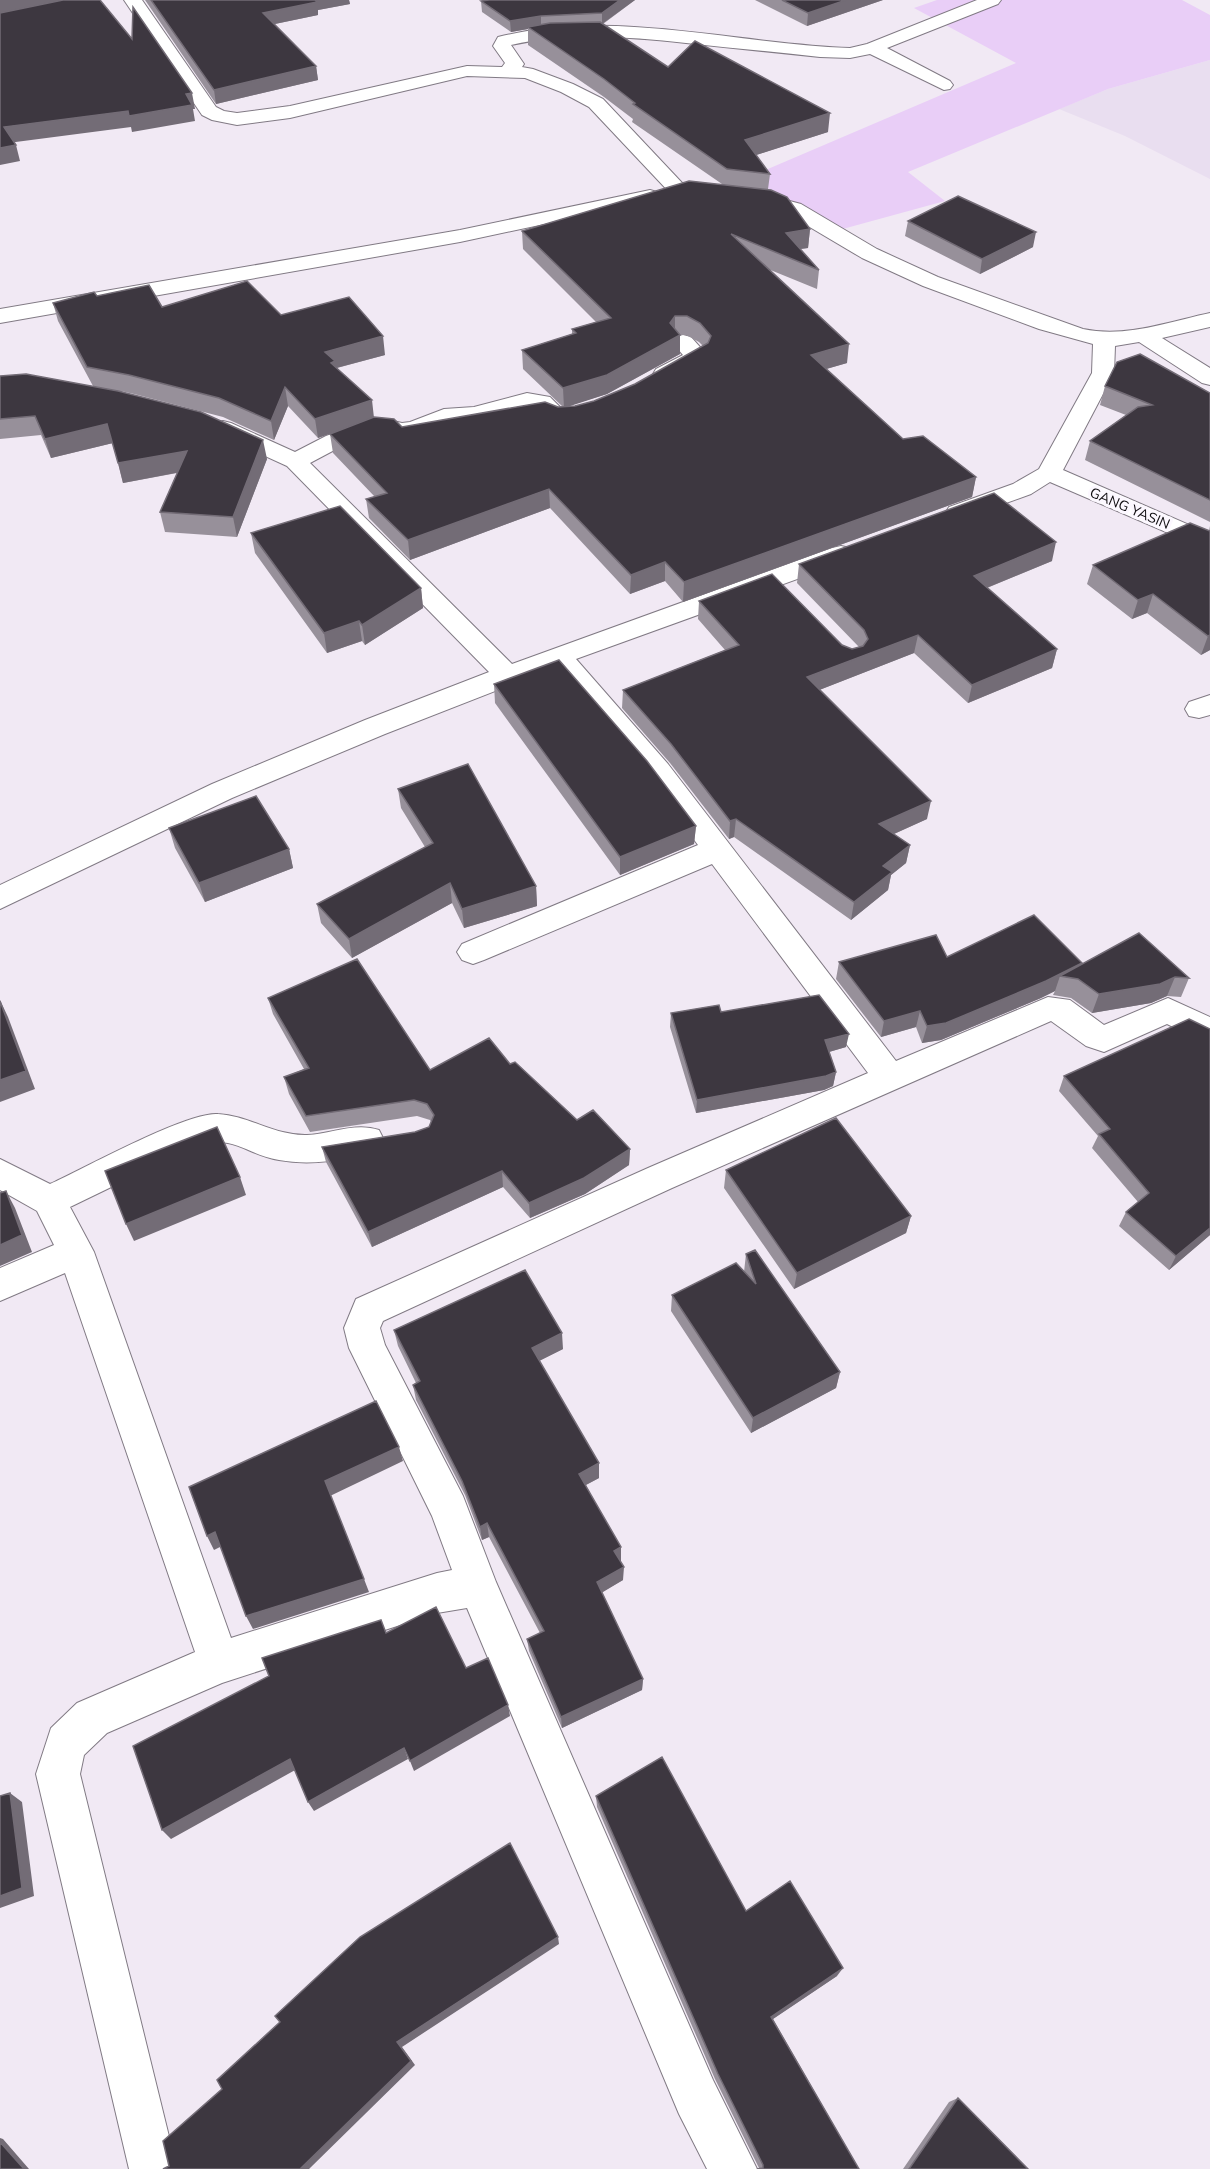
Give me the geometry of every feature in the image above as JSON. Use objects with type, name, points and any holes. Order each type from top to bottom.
[{"type":"street","points":[[133,0],[209,111],[219,116],[237,118],[290,112],[467,71],[508,71],[537,77],[567,88],[596,103],[678,190]]},
{"type":"street","points":[[508,71],[515,64],[502,46],[504,41],[534,33],[566,30],[625,31],[820,52],[850,52],[872,48],[980,2]]},
{"type":"street","points":[[872,48],[944,85]]},
{"type":"street","points":[[0,316],[460,236],[678,190],[700,192]]},
{"type":"street","points":[[733,195],[774,200],[822,223],[849,242],[969,297],[1050,326],[1104,339],[1210,320]]},
{"type":"street","points":[[1141,334],[1210,378]]},
{"type":"street","points":[[932,522],[1022,489],[1049,473],[1103,373],[1104,339]]},
{"type":"street","points":[[647,383],[697,356],[682,342]]},
{"type":"street","points":[[296,461],[334,441],[384,426],[402,430],[414,428],[444,416],[475,414],[527,400],[542,402],[552,414],[561,418],[598,405]]},
{"type":"street","points":[[203,422],[296,461],[506,674]]},
{"type":"street","name":"GANG YASIN","points":[[1049,473],[1210,543]]},
{"type":"street","points":[[0,898],[220,792],[506,674],[782,586],[864,546]]},
{"type":"street","points":[[560,658],[658,771],[890,1078]]},
{"type":"street","points":[[472,952],[716,850]]},
{"type":"street","points":[[733,2169],[696,2097],[478,1586],[449,1509],[368,1348],[362,1328],[369,1310],[660,1178],[1048,1009],[1059,1009],[1097,1037],[1104,1039],[1168,1010],[1210,1032]]},
{"type":"street","points":[[50,1202],[193,1132],[215,1127],[239,1130],[277,1146],[307,1149],[395,1136]]},
{"type":"street","points":[[0,1173],[50,1202],[76,1252],[219,1663]]},
{"type":"street","points":[[0,1285],[76,1252]]},
{"type":"street","points":[[153,2169],[58,1774],[66,1743],[92,1718],[219,1663],[438,1593],[478,1586]]},
{"type":"shaded area","points":[[937,0],[1182,0],[1210,15],[1210,60],[1108,89],[908,172],[945,201],[839,230],[749,177],[1016,63],[914,8]]},
{"type":"shaded area","points":[[1210,60],[1210,179],[1125,136],[1059,109],[1108,89]]},
{"type":"building","points":[[63,0],[100,0],[132,39],[133,7],[192,93],[186,94],[192,105],[129,116],[128,111],[4,127],[16,145],[0,148],[0,13]]},
{"type":"building","points":[[151,0],[315,0],[317,2],[263,13],[316,66],[214,90]]},
{"type":"building","points":[[620,0],[602,13],[541,16],[510,21],[481,1]]},
{"type":"building","points":[[782,0],[846,0],[808,13]]},
{"type":"building","points":[[600,22],[668,67],[695,41],[830,113],[745,140],[770,174],[727,169],[633,104],[635,103],[604,79],[528,27],[550,23]]},
{"type":"building","points":[[689,181],[771,190],[787,197],[810,229],[786,233],[819,270],[731,234],[849,344],[811,355],[903,439],[923,436],[976,477],[684,582],[665,562],[631,575],[549,489],[408,540],[366,499],[387,493],[330,434],[374,417],[394,419],[402,427],[545,402],[558,407],[575,406],[594,401],[635,384],[708,343],[711,336],[700,323],[687,316],[675,316],[670,323],[680,335],[607,375],[563,388],[522,350],[576,333],[572,329],[611,318],[522,231]]},
{"type":"building","points":[[958,196],[1036,232],[982,259],[908,221]]},
{"type":"building","points":[[247,281],[281,315],[349,297],[383,336],[325,352],[335,361],[331,363],[372,400],[315,419],[285,387],[271,421],[219,398],[129,375],[87,367],[53,303],[94,292],[97,296],[149,285],[162,307]]},
{"type":"building","points":[[1140,354],[1210,393],[1210,500],[1090,441],[1138,407],[1152,405],[1105,386],[1117,362]]},
{"type":"building","points":[[26,374],[118,391],[201,412],[263,440],[233,517],[160,512],[187,451],[118,463],[107,424],[45,439],[35,416],[0,419],[0,376]]},
{"type":"building","points":[[994,493],[1056,542],[974,576],[1057,649],[972,685],[918,635],[807,677],[931,801],[879,824],[910,845],[883,866],[892,872],[854,902],[736,819],[730,821],[671,744],[623,690],[739,645],[699,601],[772,574],[842,645],[852,649],[863,646],[868,639],[864,630],[799,564]]},
{"type":"building","points":[[340,506],[421,588],[362,625],[359,621],[324,633],[251,533]]},
{"type":"building","points":[[1190,523],[1210,531],[1210,635],[1208,636],[1153,594],[1138,600],[1093,565]]},
{"type":"building","points":[[559,660],[647,761],[696,826],[620,857],[494,684]]},
{"type":"building","points":[[468,764],[536,886],[462,909],[450,883],[349,939],[317,904],[433,843],[398,789]]},
{"type":"building","points":[[256,796],[289,849],[199,883],[169,828]]},
{"type":"building","points":[[1034,915],[1082,963],[1046,981],[946,1023],[927,1026],[920,1011],[884,1021],[839,962],[936,935],[947,957]]},
{"type":"building","points":[[1139,933],[1189,978],[1175,977],[1160,984],[1099,994],[1078,979],[1060,976]]},
{"type":"building","points":[[357,959],[430,1070],[489,1038],[510,1064],[515,1062],[577,1120],[593,1110],[630,1149],[584,1178],[529,1203],[502,1171],[368,1232],[322,1147],[415,1132],[429,1127],[434,1115],[427,1104],[414,1100],[306,1116],[284,1077],[309,1068],[268,998]]},
{"type":"building","points":[[819,995],[849,1034],[825,1040],[836,1072],[826,1076],[697,1100],[671,1013],[719,1005],[721,1012]]},
{"type":"building","points":[[0,1001],[26,1071],[0,1080]]},
{"type":"building","points":[[1189,1019],[1210,1029],[1210,1228],[1176,1256],[1126,1212],[1149,1193],[1099,1134],[1110,1129],[1064,1076]]},
{"type":"building","points":[[836,1118],[911,1216],[797,1273],[726,1170]]},
{"type":"building","points":[[217,1127],[240,1177],[126,1224],[105,1171]]},
{"type":"building","points":[[6,1191],[22,1235],[0,1245],[0,1193]]},
{"type":"building","points":[[755,1250],[840,1372],[753,1418],[672,1295],[736,1263],[756,1284],[746,1254]]},
{"type":"building","points":[[525,1270],[562,1333],[532,1348],[599,1463],[579,1474],[621,1547],[614,1551],[624,1567],[597,1582],[643,1679],[561,1717],[527,1639],[544,1631],[487,1523],[480,1527],[462,1481],[413,1385],[420,1381],[394,1330]]},
{"type":"building","points":[[376,1401],[399,1447],[325,1481],[364,1579],[246,1616],[215,1532],[207,1536],[189,1487]]},
{"type":"building","points":[[436,1607],[466,1668],[488,1658],[508,1705],[410,1761],[404,1748],[308,1802],[290,1759],[162,1830],[133,1746],[269,1676],[262,1658],[381,1620],[386,1633]]},
{"type":"building","points":[[662,1757],[746,1911],[790,1881],[843,1968],[771,2017],[859,2169],[757,2169],[763,2168],[763,2165],[718,2074],[596,1796]]},
{"type":"building","points":[[10,1793],[22,1888],[0,1896],[0,1796]]},
{"type":"building","points":[[510,1843],[558,1937],[397,2042],[411,2061],[300,2169],[163,2169],[169,2166],[163,2141],[222,2089],[217,2080],[280,2022],[275,2016],[360,1937]]},
{"type":"building","points":[[958,2098],[1028,2169],[909,2169]]},
{"type":"building","points":[[0,2142],[24,2169],[0,2169]]}]
